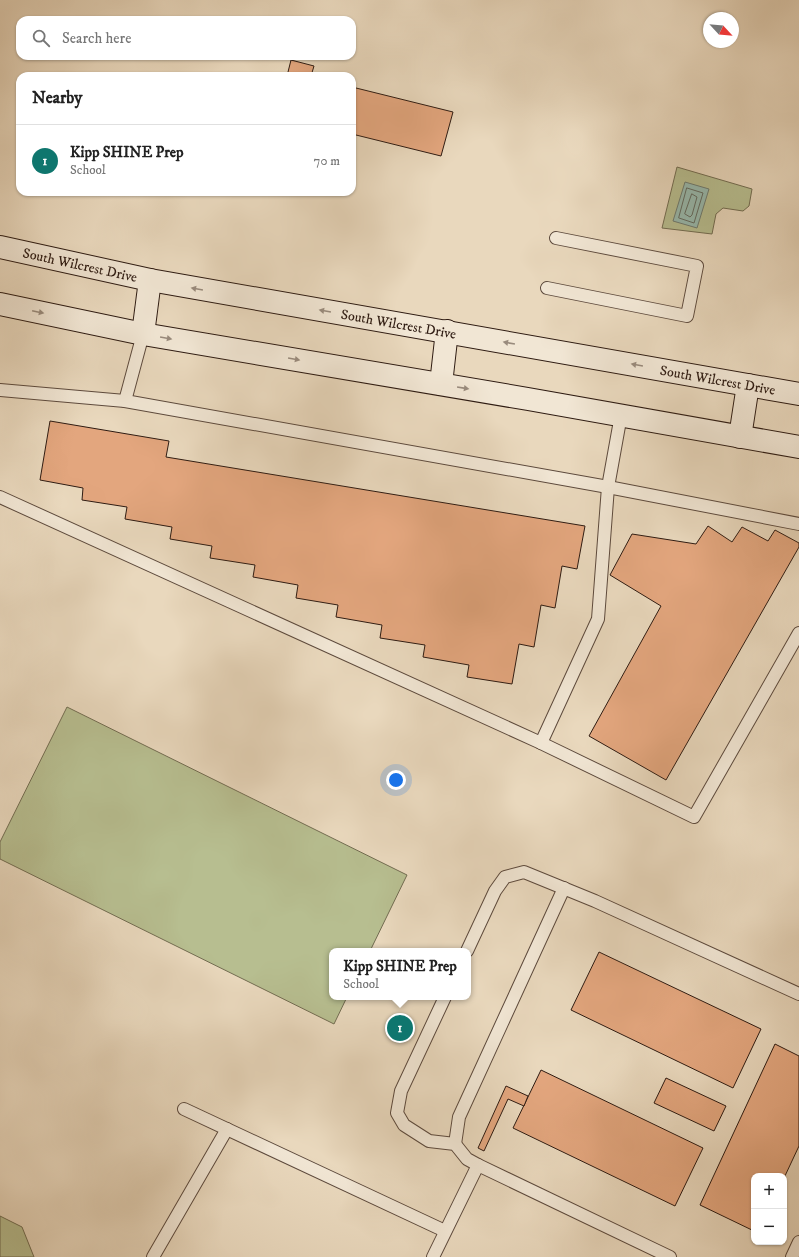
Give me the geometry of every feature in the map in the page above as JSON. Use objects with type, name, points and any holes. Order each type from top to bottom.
[{"type":"main road","name":"South Wilcrest Drive","points":[[0,247],[150,280],[799,394]]},
{"type":"main road","points":[[143,334],[150,280]]},
{"type":"main road","points":[[0,304],[143,334],[621,415],[799,447]]},
{"type":"main road","points":[[440,384],[447,331]]},
{"type":"main road","points":[[740,437],[748,385]]},
{"type":"lane","points":[[547,288],[687,316],[697,266],[556,238]]},
{"type":"lane","points":[[125,401],[143,334]]},
{"type":"lane","points":[[0,390],[125,401],[608,487],[799,524]]},
{"type":"lane","points":[[541,743],[598,619],[608,487],[621,415]]},
{"type":"lane","points":[[0,497],[541,743],[694,817],[799,633]]},
{"type":"lane","points":[[468,948],[495,891],[505,877],[524,872],[564,888],[799,994]]},
{"type":"lane","points":[[455,1144],[458,1117],[564,888]]},
{"type":"lane","points":[[444,1000],[401,1091],[397,1112],[404,1125],[429,1141],[455,1144],[467,1159],[478,1165],[670,1257]]},
{"type":"lane","points":[[184,1110],[445,1231]]},
{"type":"lane","points":[[153,1257],[227,1129]]},
{"type":"lane","points":[[433,1257],[478,1165]]},
{"type":"lane","points":[[792,1257],[799,1242]]},
{"type":"green space","points":[[677,167],[752,189],[749,206],[743,211],[723,208],[716,214],[712,234],[662,228]]},
{"type":"green space","points":[[67,707],[407,875],[371,948],[329,948],[329,1000],[346,1000],[334,1024],[0,859],[0,842]]},
{"type":"green space","points":[[0,1216],[22,1227],[34,1257],[0,1257]]},
{"type":"water","points":[[685,182],[709,189],[697,228],[673,221]]},
{"type":"building","points":[[291,60],[314,66],[312,72],[288,72]]},
{"type":"building","points":[[356,88],[453,112],[441,156],[356,135]]},
{"type":"building","points":[[50,421],[169,441],[166,457],[585,526],[577,569],[562,566],[555,608],[541,605],[534,647],[519,644],[512,684],[467,677],[469,665],[423,657],[425,645],[380,638],[382,625],[336,617],[338,605],[296,598],[298,585],[253,577],[255,565],[210,558],[212,546],[170,539],[172,527],[125,519],[127,507],[82,500],[83,488],[40,480]]},
{"type":"building","points":[[708,526],[732,542],[742,527],[768,541],[775,530],[799,543],[799,547],[666,780],[589,736],[661,606],[610,575],[632,534],[696,544]]},
{"type":"building","points":[[599,952],[761,1029],[733,1088],[571,1010]]},
{"type":"building","points":[[775,1044],[799,1056],[799,1146],[786,1173],[751,1173],[751,1230],[700,1205]]},
{"type":"building","points":[[541,1070],[703,1148],[675,1206],[513,1128]]},
{"type":"building","points":[[666,1078],[726,1106],[714,1131],[654,1103]]},
{"type":"building","points":[[506,1086],[528,1096],[524,1106],[508,1099],[484,1151],[478,1148]]},
{"type":"place","name":"Kipp SHINE Prep","points":[[400,1028]]}]
